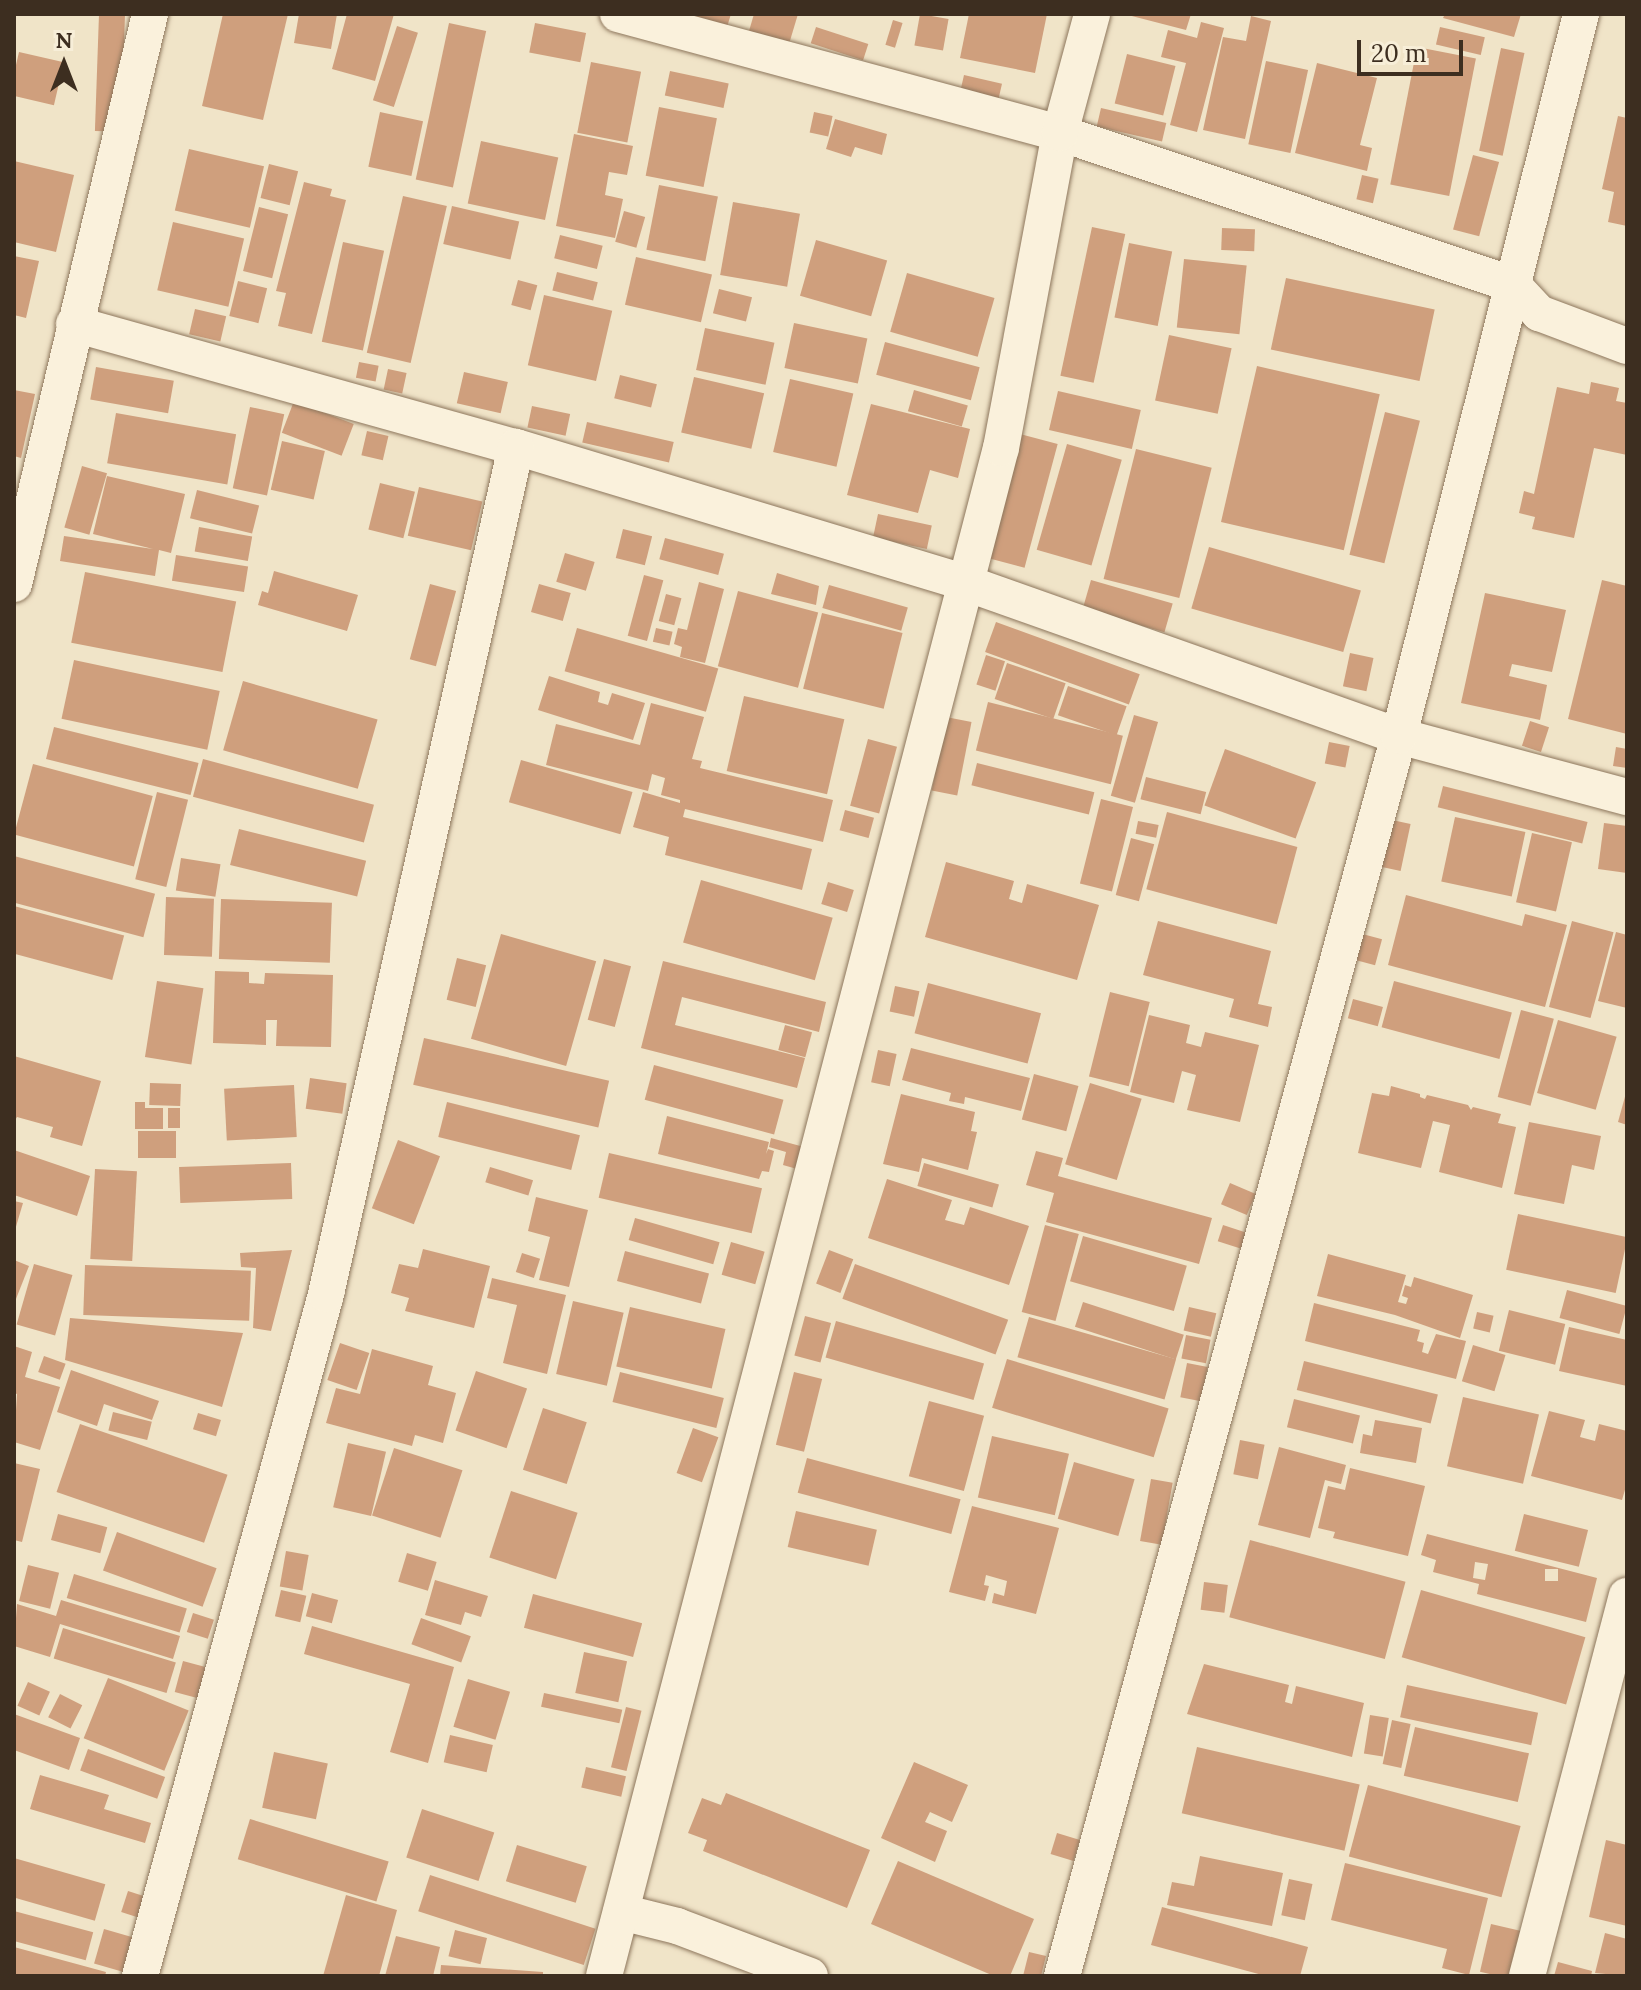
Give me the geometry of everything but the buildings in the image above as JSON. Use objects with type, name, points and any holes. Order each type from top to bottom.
[{"type":"street","points":[[14,584],[150,14]]},
{"type":"street","points":[[618,14],[1060,133],[1512,284],[1539,313],[1627,346]]},
{"type":"street","points":[[604,1976],[1001,448],[1060,133],[1092,14]]},
{"type":"street","points":[[1062,1976],[1399,736],[1581,14]]},
{"type":"street","points":[[74,324],[516,447],[966,583],[1399,736],[1627,797]]},
{"type":"street","points":[[140,1976],[326,1294],[516,447]]},
{"type":"street","points":[[1527,1976],[1627,1596]]},
{"type":"street","points":[[621,1912],[677,1926],[810,1976]]}]
